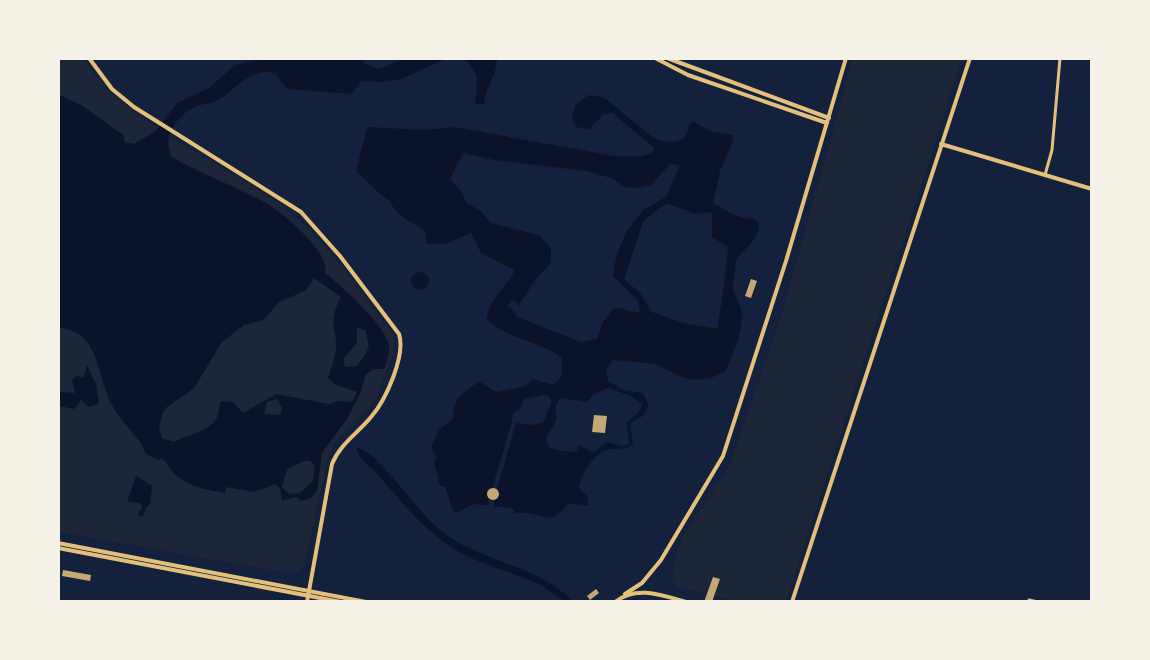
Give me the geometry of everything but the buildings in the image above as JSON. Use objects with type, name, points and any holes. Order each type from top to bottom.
[{"type":"street","points":[[89,58],[112,89],[155,120],[301,212],[391,321],[400,338],[399,358],[382,401],[372,416],[340,450],[332,464],[307,602]]},
{"type":"street","points":[[655,58],[688,75],[828,121]]},
{"type":"street","points":[[667,58],[828,121]]},
{"type":"street","points":[[615,602],[642,583],[661,560],[723,456],[846,58]]},
{"type":"street","points":[[792,602],[970,58]]},
{"type":"street","points":[[1045,175],[1052,150],[1060,58]]},
{"type":"street","points":[[940,144],[1092,189]]},
{"type":"street","points":[[58,543],[309,593],[341,602]]},
{"type":"street","points":[[58,548],[366,602]]},
{"type":"street","points":[[626,594],[644,592],[686,602]]},
{"type":"street","points":[[1029,600],[1038,602]]},
{"type":"street","points":[[626,602],[652,602]]},
{"type":"shaded area","points":[[361,58],[365,64],[379,69],[403,59],[446,59],[401,79],[380,82],[362,81],[351,94],[287,89],[276,74],[268,72],[252,75],[220,99],[191,109],[184,114],[170,134],[168,142],[172,157],[264,202],[282,214],[303,233],[320,254],[325,264],[325,273],[371,316],[386,336],[389,354],[384,369],[373,369],[366,374],[360,394],[347,419],[322,453],[317,491],[311,498],[302,501],[296,497],[282,501],[280,488],[275,484],[254,492],[226,487],[225,493],[203,489],[177,476],[161,458],[159,460],[146,454],[141,443],[110,401],[89,345],[82,336],[59,328],[58,94],[81,105],[123,135],[125,142],[134,144],[156,131],[177,103],[209,88],[235,65],[265,59]],"holes":[[[314,278],[341,297],[333,321],[336,346],[328,378],[336,385],[357,392],[352,402],[337,401],[329,404],[276,394],[245,412],[233,402],[221,401],[217,417],[212,424],[174,442],[162,438],[159,428],[162,414],[167,407],[194,388],[222,342],[244,325],[264,320],[278,303],[306,290]],[[357,327],[366,331],[369,348],[357,366],[345,367],[343,359],[357,343]],[[277,399],[282,408],[280,415],[264,414],[267,402]],[[304,461],[310,461],[315,466],[313,481],[300,493],[289,494],[282,487],[287,469]]]},
{"type":"shaded area","points":[[58,59],[84,59],[100,81],[148,122],[287,210],[331,253],[393,335],[394,351],[377,395],[370,407],[334,444],[329,453],[304,567],[294,574],[59,532]]},
{"type":"shaded area","points":[[462,59],[497,59],[484,104],[475,104],[477,84],[475,72]]},
{"type":"shaded area","points":[[853,59],[962,59],[787,598],[784,601],[737,601],[678,587],[672,579],[676,553],[685,533],[730,465],[782,314]]},
{"type":"shaded area","points":[[589,95],[605,98],[652,137],[665,141],[679,141],[686,135],[693,121],[710,131],[733,135],[733,141],[720,171],[713,203],[737,216],[759,223],[758,234],[737,259],[733,292],[739,302],[742,321],[738,340],[726,371],[711,378],[694,380],[681,377],[656,364],[613,360],[606,371],[608,381],[624,390],[643,393],[649,406],[643,416],[630,423],[633,444],[627,447],[606,450],[592,461],[585,472],[579,488],[588,497],[588,505],[568,504],[561,512],[550,517],[515,513],[515,510],[511,508],[474,504],[456,513],[452,508],[445,486],[440,486],[434,462],[437,458],[431,448],[439,430],[452,420],[454,413],[452,412],[458,397],[479,381],[496,392],[524,387],[533,379],[553,385],[562,376],[562,359],[549,350],[505,332],[487,320],[491,305],[514,270],[481,253],[471,233],[445,244],[427,244],[425,231],[400,215],[390,201],[356,171],[367,127],[425,130],[455,127],[614,156],[642,156],[652,153],[654,148],[613,113],[604,114],[589,129],[576,127],[572,119],[575,105]],"holes":[[[463,153],[494,160],[587,171],[611,178],[625,187],[638,188],[651,185],[670,164],[680,165],[666,197],[643,210],[626,232],[616,257],[613,276],[638,301],[640,312],[613,309],[603,322],[597,339],[581,342],[517,317],[515,312],[507,306],[512,300],[519,305],[535,280],[551,263],[551,248],[539,235],[491,223],[480,210],[467,204],[461,191],[450,179]],[[668,204],[696,214],[712,212],[712,237],[728,247],[717,329],[683,323],[652,312],[640,293],[624,279],[643,222],[660,207]],[[608,388],[631,396],[642,404],[639,412],[627,422],[629,444],[624,446],[606,442],[593,453],[579,445],[576,452],[555,450],[548,446],[546,437],[555,423],[558,401],[561,398],[587,402],[594,394]],[[547,394],[552,401],[543,423],[530,425],[512,422],[513,413],[520,410],[524,399]]]},
{"type":"shaded area","points":[[420,272],[426,275],[429,281],[426,287],[420,290],[414,287],[411,281],[414,275]]},
{"type":"shaded area","points":[[87,365],[96,384],[99,404],[88,407],[81,400],[74,409],[59,406],[59,392],[75,393],[72,380],[77,376],[83,378]]},
{"type":"shaded area","points":[[356,447],[376,460],[431,521],[455,541],[543,579],[572,601],[559,597],[537,583],[469,557],[443,541],[411,512],[363,460]]},
{"type":"shaded area","points":[[136,476],[152,486],[150,504],[144,510],[140,503],[127,502]]},
{"type":"pier","points":[[512,422],[516,423],[497,489],[498,499],[495,499],[494,506],[489,506],[487,489],[492,489]]},
{"type":"waterway","points":[[141,514],[143,510]]}]
